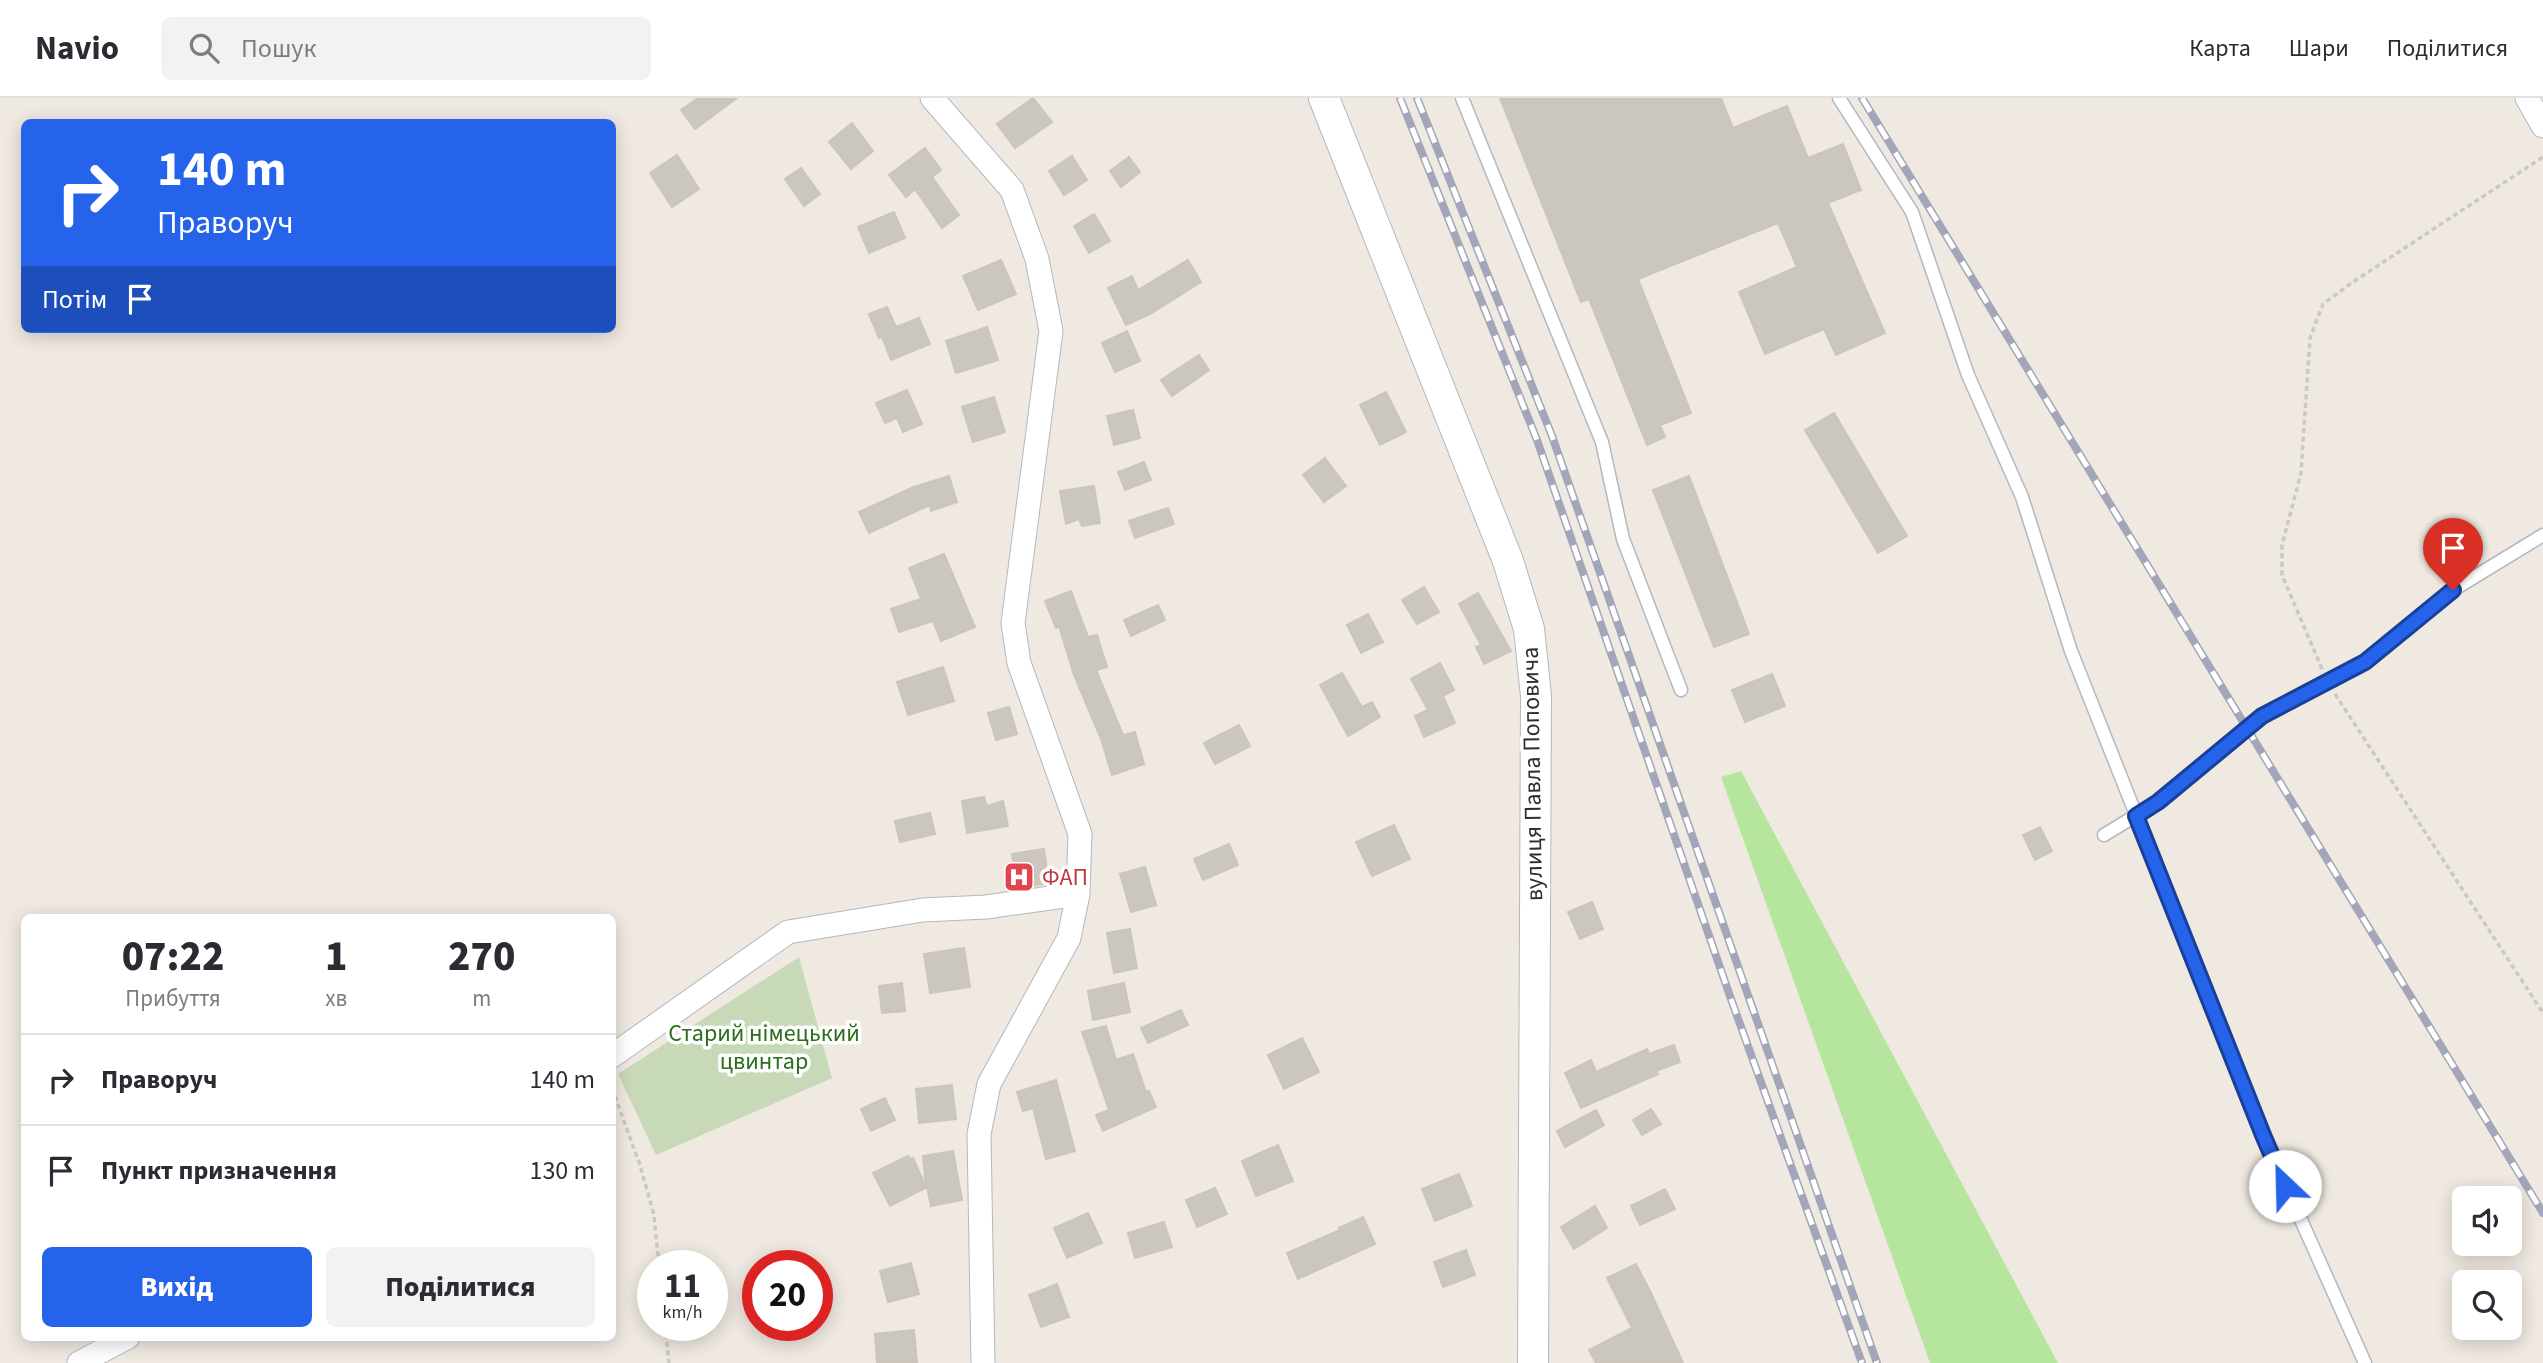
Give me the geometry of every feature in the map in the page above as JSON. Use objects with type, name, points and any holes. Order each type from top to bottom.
[{"type":"street","points":[[932,98],[1012,190],[1037,259],[1051,331],[1013,623],[1019,663],[1080,834],[1078,894],[1069,938],[989,1084],[979,1134],[983,1363]]},
{"type":"street","name":"вулиця Павла Поповича","points":[[1324,98],[1508,561],[1529,629],[1536,695],[1533,1363]]},
{"type":"street","points":[[2527,98],[2543,126]]},
{"type":"street","points":[[616,1053],[788,932],[923,910],[986,906],[1078,894]]},
{"type":"street","points":[[79,1363],[120,1341]]},
{"type":"lane","points":[[1462,98],[1602,442],[1623,539],[1681,690]]},
{"type":"lane","points":[[1839,98],[1912,212],[1968,375],[2022,497],[2071,651],[2263,1135],[2365,1363]]},
{"type":"lane","points":[[2104,835],[2158,802],[2262,716],[2365,662],[2453,590],[2543,535]]},
{"type":"path","points":[[2543,157],[2323,304],[2310,338],[2301,473],[2282,545],[2282,575],[2327,682],[2543,1013]]},
{"type":"path","points":[[616,1099],[640,1165],[654,1215],[658,1250]]},
{"type":"path","points":[[667,1341],[669,1363]]},
{"type":"green space","points":[[1741,771],[2058,1363],[1930,1363],[1721,777]]},
{"type":"green space","name":"Старий німецький цвинтар","points":[[799,957],[832,1078],[656,1155],[618,1074]]},
{"type":"building","points":[[698,98],[737,98],[695,129],[681,110]]},
{"type":"building","points":[[1033,98],[1052,122],[1015,148],[997,124]]},
{"type":"building","points":[[1500,98],[1721,98],[1733,128],[1787,106],[1808,158],[1843,144],[1861,190],[1828,203],[1885,333],[1836,355],[1824,329],[1765,354],[1739,292],[1797,267],[1778,223],[1638,279],[1691,413],[1660,425],[1665,437],[1647,445],[1589,299],[1581,302]]},
{"type":"building","points":[[852,123],[873,151],[851,169],[829,142]]},
{"type":"building","points":[[925,148],[941,170],[932,177],[959,215],[942,228],[915,189],[906,197],[889,175]]},
{"type":"building","points":[[677,155],[699,189],[672,207],[650,173]]},
{"type":"building","points":[[1072,156],[1087,180],[1064,195],[1049,171]]},
{"type":"building","points":[[1129,157],[1140,172],[1121,187],[1110,171]]},
{"type":"building","points":[[801,168],[820,194],[804,206],[785,179]]},
{"type":"building","points":[[894,212],[905,238],[869,253],[858,227]]},
{"type":"building","points":[[1094,214],[1110,241],[1089,253],[1074,226]]},
{"type":"building","points":[[1001,260],[1016,294],[978,310],[963,276]]},
{"type":"building","points":[[1188,260],[1201,282],[1150,314],[1126,325],[1108,288],[1132,276],[1138,290]]},
{"type":"building","points":[[887,307],[896,327],[919,318],[930,344],[891,360],[869,314]]},
{"type":"building","points":[[987,327],[998,360],[956,373],[946,341]]},
{"type":"building","points":[[1127,331],[1140,361],[1115,372],[1102,343]]},
{"type":"building","points":[[1199,355],[1209,370],[1172,396],[1161,380]]},
{"type":"building","points":[[907,390],[922,424],[903,432],[897,418],[885,423],[876,403]]},
{"type":"building","points":[[1386,392],[1406,432],[1380,445],[1360,405]]},
{"type":"building","points":[[994,397],[1005,432],[973,442],[962,407]]},
{"type":"building","points":[[1133,410],[1140,438],[1114,445],[1107,416]]},
{"type":"building","points":[[1834,413],[1907,536],[1878,553],[1805,430]]},
{"type":"building","points":[[1325,458],[1346,486],[1324,502],[1303,475]]},
{"type":"building","points":[[1144,462],[1151,480],[1125,490],[1118,472]]},
{"type":"building","points":[[949,476],[957,502],[931,511],[930,505],[869,533],[859,512],[914,487]]},
{"type":"building","points":[[1689,476],[1749,634],[1714,647],[1653,490]]},
{"type":"building","points":[[1094,486],[1100,523],[1082,526],[1079,519],[1066,524],[1060,491]]},
{"type":"building","points":[[1168,508],[1174,524],[1135,538],[1129,521]]},
{"type":"building","points":[[944,554],[975,627],[941,641],[933,621],[899,632],[891,609],[921,599],[909,568]]},
{"type":"building","points":[[1424,587],[1439,612],[1417,624],[1402,600]]},
{"type":"building","points":[[1071,591],[1088,637],[1097,635],[1107,667],[1096,670],[1123,735],[1135,732],[1144,764],[1112,775],[1101,739],[1074,675],[1059,626],[1056,628],[1045,601]]},
{"type":"building","points":[[1478,593],[1511,651],[1484,664],[1476,647],[1481,645],[1459,604]]},
{"type":"building","points":[[1158,605],[1165,620],[1131,636],[1124,620]]},
{"type":"building","points":[[1368,614],[1383,642],[1361,653],[1347,625]]},
{"type":"building","points":[[1440,663],[1454,690],[1443,696],[1455,723],[1424,737],[1415,716],[1428,710],[1411,679]]},
{"type":"building","points":[[943,667],[954,701],[908,715],[897,682]]},
{"type":"building","points":[[1342,673],[1362,707],[1372,702],[1380,717],[1348,736],[1320,685]]},
{"type":"building","points":[[1772,674],[1785,706],[1745,722],[1732,690]]},
{"type":"building","points":[[1009,707],[1017,734],[996,740],[988,713]]},
{"type":"building","points":[[1239,725],[1250,746],[1215,764],[1204,743]]},
{"type":"building","points":[[984,797],[987,806],[1003,801],[1008,826],[967,833],[962,801]]},
{"type":"building","points":[[930,813],[935,834],[900,842],[895,821]]},
{"type":"building","points":[[1394,825],[1410,859],[1372,876],[1356,842]]},
{"type":"building","points":[[2040,827],[2052,851],[2035,860],[2023,835]]},
{"type":"building","points":[[1229,844],[1238,865],[1203,880],[1194,859]]},
{"type":"building","points":[[1044,849],[1049,883],[1018,888],[1012,854]]},
{"type":"building","points":[[1145,867],[1156,905],[1131,912],[1120,874]]},
{"type":"building","points":[[1592,902],[1603,929],[1580,939],[1568,912]]},
{"type":"building","points":[[1130,929],[1137,968],[1114,973],[1107,933]]},
{"type":"building","points":[[964,948],[970,987],[930,993],[924,954]]},
{"type":"building","points":[[902,983],[905,1011],[882,1013],[879,986]]},
{"type":"building","points":[[1124,983],[1130,1012],[1093,1020],[1088,991]]},
{"type":"building","points":[[1181,1010],[1188,1025],[1148,1043],[1141,1028]]},
{"type":"building","points":[[1106,1026],[1116,1060],[1133,1054],[1146,1092],[1149,1091],[1156,1107],[1103,1131],[1096,1115],[1109,1110],[1082,1032]]},
{"type":"building","points":[[1302,1038],[1319,1072],[1284,1089],[1268,1055]]},
{"type":"building","points":[[1674,1045],[1680,1062],[1581,1108],[1565,1073],[1591,1060],[1596,1072],[1647,1049],[1649,1054]]},
{"type":"building","points":[[1056,1080],[1075,1151],[1046,1159],[1033,1108],[1023,1111],[1017,1092]]},
{"type":"building","points":[[952,1085],[956,1119],[919,1123],[916,1089]]},
{"type":"building","points":[[885,1098],[895,1120],[871,1131],[861,1109]]},
{"type":"building","points":[[1651,1109],[1661,1124],[1642,1135],[1633,1120]]},
{"type":"building","points":[[1596,1110],[1604,1125],[1565,1147],[1557,1131]]},
{"type":"building","points":[[1278,1145],[1293,1181],[1256,1196],[1242,1161]]},
{"type":"building","points":[[953,1151],[962,1200],[931,1206],[927,1187],[890,1206],[873,1173],[908,1156],[909,1159],[913,1158],[926,1187],[923,1156]]},
{"type":"building","points":[[1459,1174],[1472,1206],[1435,1221],[1422,1189]]},
{"type":"building","points":[[1215,1188],[1227,1214],[1197,1227],[1186,1200]]},
{"type":"building","points":[[1665,1189],[1675,1209],[1640,1225],[1631,1206]]},
{"type":"building","points":[[1595,1206],[1607,1228],[1574,1249],[1561,1227]]},
{"type":"building","points":[[1088,1213],[1102,1243],[1067,1258],[1054,1228]]},
{"type":"building","points":[[1363,1217],[1375,1244],[1298,1279],[1287,1253]]},
{"type":"building","points":[[1164,1222],[1172,1247],[1135,1258],[1128,1233]]},
{"type":"building","points":[[1466,1250],[1475,1275],[1443,1287],[1434,1262]]},
{"type":"building","points":[[911,1263],[919,1294],[888,1302],[880,1271]]},
{"type":"building","points":[[1636,1264],[1683,1363],[1596,1363],[1589,1350],[1632,1328],[1607,1278]]},
{"type":"building","points":[[1057,1284],[1069,1317],[1041,1327],[1029,1295]]},
{"type":"building","points":[[914,1330],[917,1363],[877,1363],[875,1334]]},
{"type":"railway","points":[[1400,98],[1537,440],[1731,999],[1862,1363]]},
{"type":"railway","points":[[1417,98],[1552,436],[1877,1363]]},
{"type":"railway","points":[[1862,98],[2543,1213]]},
{"type":"place","name":"ФАП","points":[[1019,877]]},
{"type":"route","points":[[2285,1186],[2136,816],[2158,802],[2262,716],[2365,662],[2453,590]]}]
